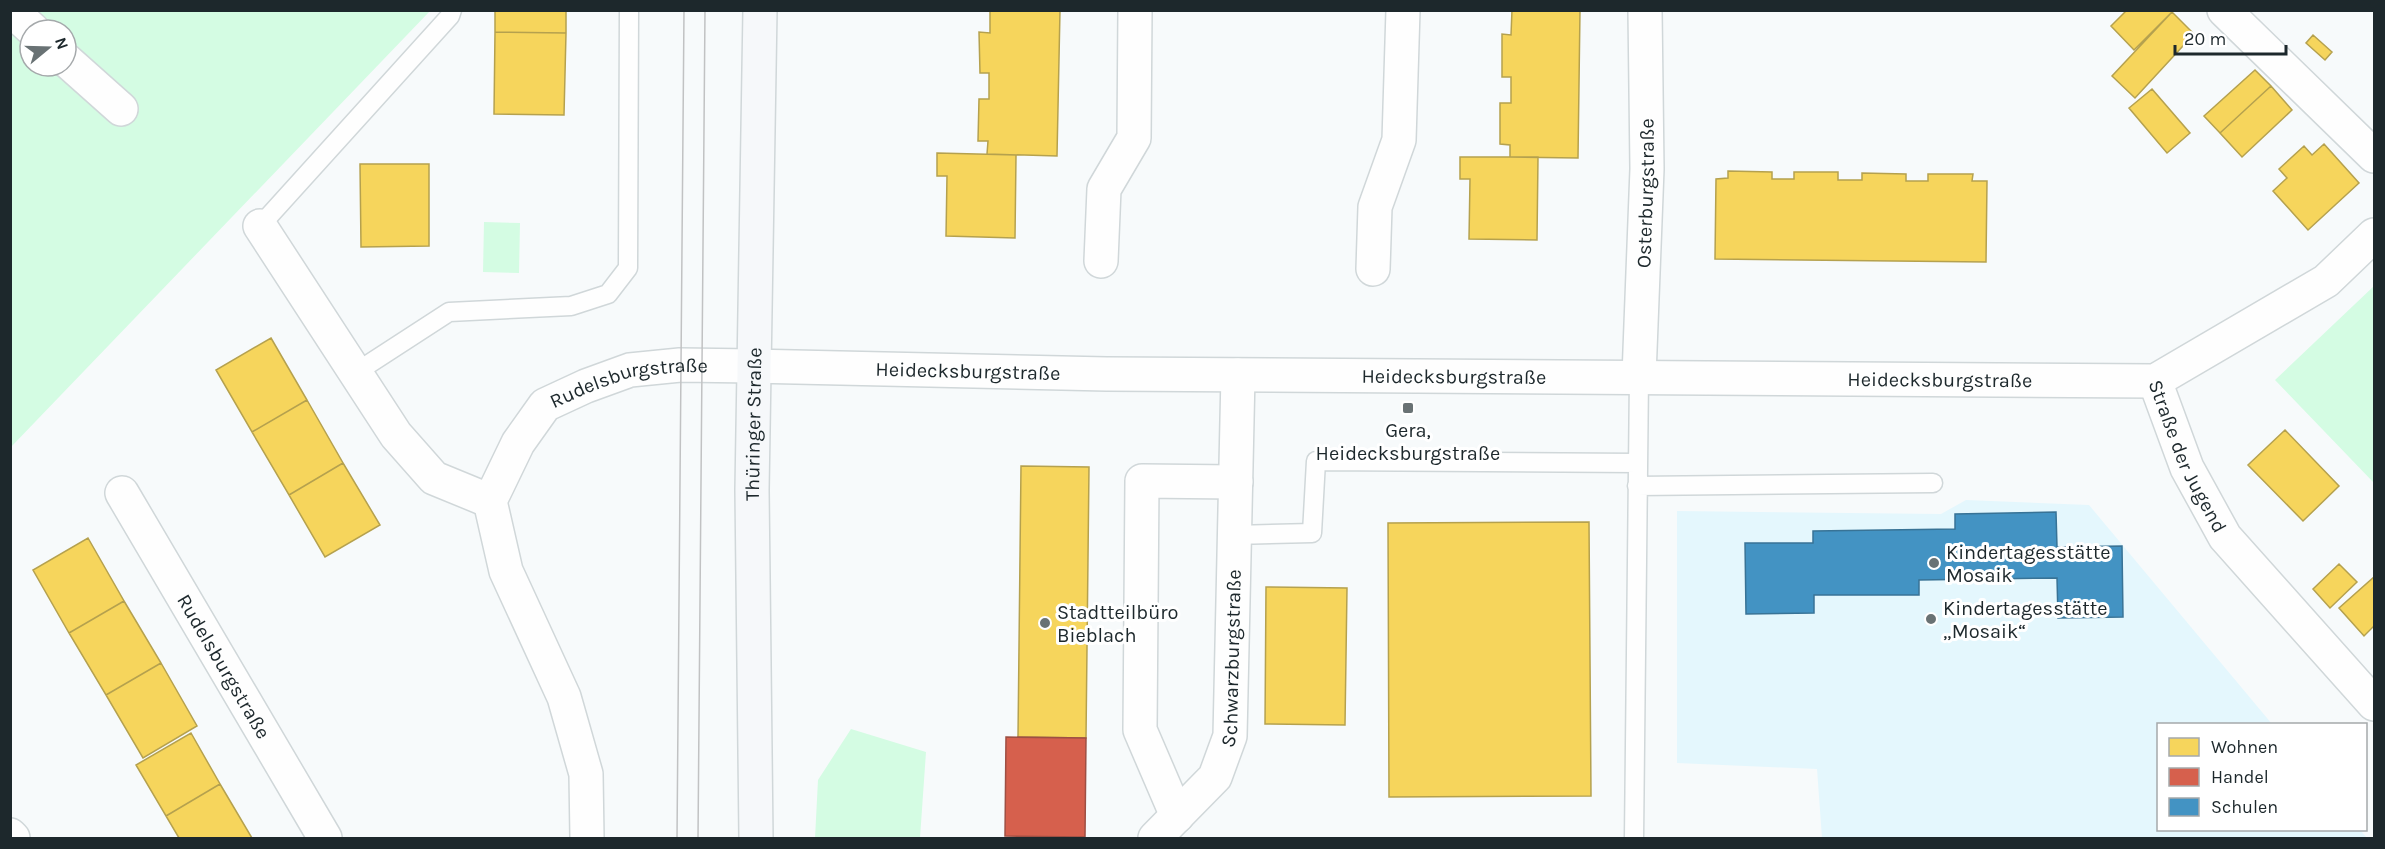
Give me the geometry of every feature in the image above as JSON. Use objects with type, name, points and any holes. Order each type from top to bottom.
[{"type":"main road","name":"Thüringer Straße","points":[[756,838],[752,490],[760,10]]},
{"type":"street","points":[[1101,261],[1104,189],[1134,138],[1135,10]]},
{"type":"street","points":[[1372,269],[1375,207],[1399,140],[1403,10]]},
{"type":"street","name":"Osterburgstraße","points":[[1639,376],[1647,170],[1645,10]]},
{"type":"street","points":[[2224,10],[2374,156]]},
{"type":"street","points":[[78,71],[121,109]]},
{"type":"street","points":[[260,226],[396,435],[434,478],[490,501],[507,571],[564,697],[583,763],[586,774],[587,838]]},
{"type":"street","name":"Straße der Jugend","points":[[2374,235],[2326,281],[2155,381],[2187,468],[2225,537],[2374,704]]},
{"type":"street","name":"Rudelsburgstraße","points":[[490,501],[518,442],[544,405],[630,370],[680,365],[754,366]]},
{"type":"street","name":"Heidecksburgstraße","points":[[754,366],[1238,375],[2155,381]]},
{"type":"street","name":"Schwarzburgstraße","points":[[1166,827],[1215,777],[1230,736],[1238,375]]},
{"type":"street","name":"Schwarzburgstraße","points":[[1166,827],[1140,730],[1142,481],[1236,482]]},
{"type":"street","name":"Rudelsburgstraße","points":[[122,493],[325,838]]},
{"type":"lane","points":[[260,226],[450,16],[452,10]]},
{"type":"lane","points":[[355,373],[449,312],[571,306],[608,294],[618,282],[628,268],[629,10]]},
{"type":"lane","points":[[1634,838],[1639,376]]},
{"type":"lane","points":[[1234,535],[1312,533],[1316,461],[1638,462]]},
{"type":"lane","points":[[1637,486],[1933,483]]},
{"type":"shaded area","name":"Kindertagesstätte „Mosaik“","points":[[1966,500],[2089,505],[2271,723],[2157,723],[2157,831],[2361,831],[2367,838],[1822,838],[1817,769],[1677,763],[1677,511],[1941,514]]},
{"type":"green space","points":[[11,11],[430,11],[11,447]]},
{"type":"green space","points":[[484,222],[520,223],[519,273],[483,272]]},
{"type":"green space","points":[[2374,286],[2374,483],[2275,380]]},
{"type":"green space","points":[[851,729],[926,752],[920,838],[815,838],[818,780]]},
{"type":"building: Wohnen","points":[[495,10],[566,10],[566,33],[495,32]]},
{"type":"building: Wohnen","points":[[990,10],[1060,10],[1057,156],[987,154],[988,141],[978,141],[979,99],[989,99],[989,73],[980,73],[979,32],[990,33]]},
{"type":"building: Wohnen","points":[[1512,10],[1580,10],[1578,158],[1510,157],[1510,145],[1500,144],[1500,103],[1511,103],[1511,77],[1502,77],[1502,34],[1511,35]]},
{"type":"building: Wohnen","points":[[2127,10],[2171,10],[2172,12],[2134,50],[2111,26]]},
{"type":"building: Wohnen","points":[[2172,12],[2194,34],[2135,98],[2112,76]]},
{"type":"building: Wohnen","points":[[495,32],[566,33],[564,115],[494,114]]},
{"type":"building: Wohnen","points":[[2313,35],[2332,52],[2325,60],[2306,43]]},
{"type":"building: Wohnen","points":[[2255,70],[2271,86],[2220,133],[2204,116]]},
{"type":"building: Wohnen","points":[[2271,86],[2292,110],[2242,157],[2220,133]]},
{"type":"building: Wohnen","points":[[2152,89],[2190,133],[2167,153],[2129,108]]},
{"type":"building: Wohnen","points":[[2324,144],[2359,183],[2308,230],[2273,191],[2287,178],[2279,169],[2304,146],[2312,155]]},
{"type":"building: Wohnen","points":[[937,153],[1016,155],[1015,238],[946,236],[947,176],[937,176]]},
{"type":"building: Wohnen","points":[[1460,157],[1538,157],[1537,240],[1469,239],[1470,179],[1460,179]]},
{"type":"building: Wohnen","points":[[360,164],[429,164],[429,246],[361,247]]},
{"type":"building: Wohnen","points":[[1728,171],[1772,172],[1772,179],[1794,179],[1794,172],[1838,172],[1838,180],[1862,180],[1862,173],[1906,174],[1906,181],[1928,181],[1928,174],[1973,174],[1972,181],[1987,181],[1986,262],[1715,259],[1716,179],[1728,178]]},
{"type":"building: Wohnen","points":[[271,338],[307,400],[252,432],[216,370]]},
{"type":"building: Wohnen","points":[[307,400],[343,463],[289,495],[252,432]]},
{"type":"building: Wohnen","points":[[2285,430],[2339,486],[2303,521],[2248,465]]},
{"type":"building: Wohnen","points":[[343,463],[380,525],[325,557],[289,495]]},
{"type":"building: Wohnen","points":[[1021,466],[1089,467],[1086,738],[1018,737]]},
{"type":"building: Wohnen","points":[[1589,522],[1591,796],[1389,797],[1388,523]]},
{"type":"building: Wohnen","points":[[88,538],[124,601],[69,633],[33,570]]},
{"type":"building: Wohnen","points":[[2339,564],[2357,582],[2330,608],[2313,589]]},
{"type":"building: Wohnen","points":[[2374,577],[2374,626],[2364,636],[2339,608]]},
{"type":"building: Wohnen","points":[[1266,587],[1347,588],[1345,725],[1265,724]]},
{"type":"building: Wohnen","points":[[124,601],[161,663],[106,695],[69,633]]},
{"type":"building: Wohnen","points":[[161,663],[197,726],[143,758],[106,695]]},
{"type":"building: Wohnen","points":[[191,733],[220,784],[166,816],[136,765]]},
{"type":"building: Wohnen","points":[[220,784],[252,838],[179,838],[166,816]]},
{"type":"building: Handel","points":[[1006,737],[1086,738],[1085,837],[1005,836]]},
{"type":"building: Schulen","name":"Kindertagesstätte Mosaik","points":[[2056,512],[2057,547],[2122,546],[2123,617],[2058,618],[2057,578],[1919,580],[1919,595],[1814,595],[1814,613],[1746,614],[1745,543],[1813,543],[1813,531],[1955,529],[1955,514]]},
{"type":"tram line","points":[[677,838],[684,10]]},
{"type":"tram line","points":[[698,838],[705,10]]},
{"type":"place","name":"Gera, Heidecksburgstraße","points":[[1408,408]]},
{"type":"place","name":"Kindertagesstätte Mosaik","points":[[1934,563]]},
{"type":"place","name":"Kindertagesstätte „Mosaik“","points":[[1931,619]]},
{"type":"place","name":"Stadtteilbüro Bieblach","points":[[1045,623]]}]
